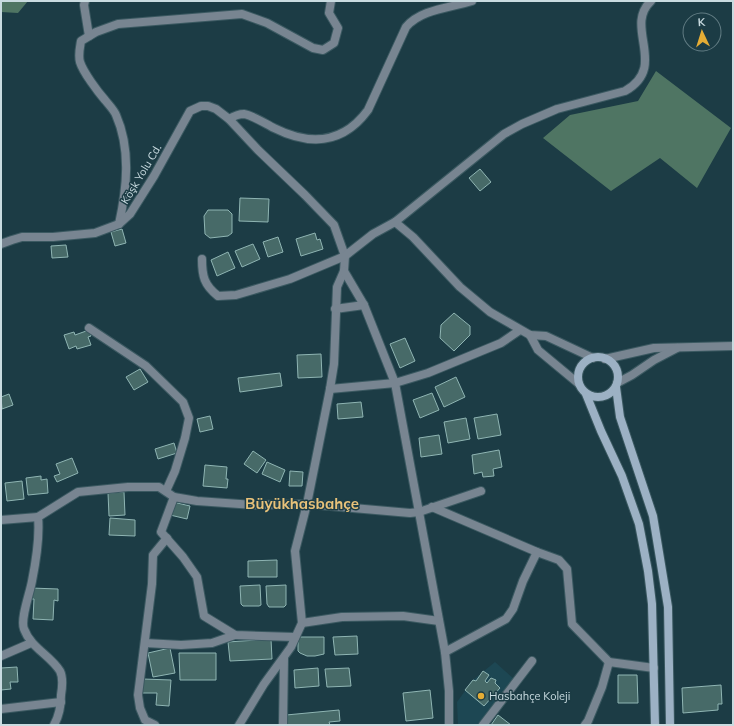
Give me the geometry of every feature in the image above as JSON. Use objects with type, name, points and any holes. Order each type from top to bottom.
[{"type":"street","points":[[85,1],[84,5],[89,36]]},
{"type":"street","points":[[119,224],[125,198],[127,163],[122,135],[116,114],[96,90],[80,62],[79,49],[81,41],[96,32],[118,24],[242,14],[267,23],[313,48],[322,50],[334,43],[338,28],[329,13],[331,1]]},
{"type":"street","points":[[239,725],[264,684],[291,647],[302,623],[295,551],[307,504],[330,389],[334,364],[337,287],[344,271],[345,256],[334,225],[258,150],[229,119],[240,114],[247,115],[283,132],[305,138],[327,138],[340,134],[350,129],[360,121],[368,110],[406,27],[411,21],[426,13],[472,1]]},
{"type":"street","points":[[202,259],[204,279],[210,289],[218,296],[236,294],[290,279],[345,256],[373,234],[395,222],[504,134],[522,124],[557,109],[625,91],[634,86],[645,69],[646,59],[642,17],[645,8],[651,1]]},
{"type":"street","name":"Köşk Yolu Cd.","points":[[1,244],[22,237],[53,237],[94,233],[119,224],[130,214],[154,176],[190,111],[201,106],[208,106],[216,109],[229,119]]},
{"type":"street","points":[[395,222],[413,237],[460,287],[490,312],[530,335],[546,336],[593,358],[605,359],[654,348],[733,346]]},
{"type":"street","points":[[344,271],[364,305],[396,383],[445,652],[449,691],[450,725]]},
{"type":"street","points":[[336,309],[364,305]]},
{"type":"street","points":[[89,328],[146,366],[183,402],[189,418],[185,438],[175,471],[166,491]]},
{"type":"street","points":[[330,389],[396,383],[428,373],[501,343],[520,330]]},
{"type":"street","points":[[530,335],[538,350],[579,384],[586,394],[622,476],[639,524],[648,571],[652,604],[655,725]]},
{"type":"street","points":[[586,394],[594,397],[602,397],[610,393],[616,385],[632,376],[654,360],[679,347]]},
{"type":"street","points":[[579,384],[578,376],[580,368],[585,362],[593,358]]},
{"type":"street","points":[[605,359],[617,370],[616,385],[620,417],[653,516],[666,599],[670,725]]},
{"type":"street","points":[[1,520],[38,517],[78,492],[128,487],[159,487],[174,497],[197,502],[277,505],[307,504],[410,513],[419,512],[481,491]]},
{"type":"street","points":[[174,497],[161,532],[183,557],[197,577],[204,616],[235,635]]},
{"type":"street","points":[[432,507],[559,560],[567,568],[572,624],[609,662],[654,668]]},
{"type":"street","points":[[38,517],[38,538],[32,582],[26,600],[23,628],[31,643],[50,660],[60,672],[62,678],[61,702],[57,720],[54,725]]},
{"type":"street","points":[[155,725],[144,720],[138,694],[145,643],[153,554],[167,538]]},
{"type":"street","points":[[445,652],[506,619],[513,609],[523,581],[537,552]]},
{"type":"street","points":[[302,623],[342,617],[403,616],[439,621]]},
{"type":"street","points":[[145,643],[181,645],[212,643],[235,635],[296,637]]},
{"type":"street","points":[[1,656],[31,643]]},
{"type":"street","points":[[284,657],[284,725]]},
{"type":"street","points":[[483,725],[532,661]]},
{"type":"street","points":[[585,725],[602,687],[609,662]]},
{"type":"street","points":[[1,710],[61,702]]},
{"type":"shaded area","name":"Hasbahçe Koleji","points":[[495,662],[514,679],[479,725],[458,725],[457,702],[473,680]]},
{"type":"green space","points":[[1,1],[28,1],[18,13],[1,12]]},
{"type":"green space","points":[[656,71],[731,128],[697,188],[660,158],[611,191],[543,138],[570,115],[638,101]]},
{"type":"building","points":[[480,169],[491,182],[480,191],[469,178]]},
{"type":"building","points":[[240,198],[269,199],[268,222],[239,221]]},
{"type":"building","points":[[208,210],[228,210],[232,214],[232,233],[228,236],[210,238],[205,234],[204,216]]},
{"type":"building","points":[[122,229],[126,243],[115,246],[111,232]]},
{"type":"building","points":[[315,233],[317,240],[320,239],[323,249],[301,256],[296,239]]},
{"type":"building","points":[[278,237],[283,252],[268,257],[263,242]]},
{"type":"building","points":[[253,244],[260,259],[242,267],[235,251]]},
{"type":"building","points":[[66,245],[68,257],[52,258],[51,246]]},
{"type":"building","points":[[228,252],[235,268],[217,276],[211,260]]},
{"type":"building","points":[[454,313],[470,326],[470,335],[454,351],[440,338],[441,325]]},
{"type":"building","points":[[89,330],[91,336],[88,337],[91,345],[77,349],[76,346],[69,349],[64,335],[74,332],[75,335]]},
{"type":"building","points":[[405,338],[415,361],[400,368],[390,344]]},
{"type":"building","points":[[321,354],[322,377],[298,378],[297,355]]},
{"type":"building","points":[[140,369],[148,382],[134,390],[126,377]]},
{"type":"building","points":[[280,373],[282,386],[240,392],[238,378]]},
{"type":"building","points":[[456,377],[465,397],[444,407],[435,387]]},
{"type":"building","points":[[432,393],[439,410],[420,418],[413,400]]},
{"type":"building","points":[[9,394],[13,405],[2,409],[1,397]]},
{"type":"building","points":[[361,402],[363,417],[338,419],[337,404]]},
{"type":"building","points":[[497,414],[501,435],[478,439],[474,418]]},
{"type":"building","points":[[210,416],[213,429],[200,432],[197,419]]},
{"type":"building","points":[[466,418],[470,439],[448,443],[444,422]]},
{"type":"building","points":[[439,435],[442,454],[421,457],[419,438]]},
{"type":"building","points":[[174,443],[177,453],[158,459],[155,449]]},
{"type":"building","points":[[499,450],[502,467],[493,469],[494,476],[483,477],[482,472],[474,474],[472,455]]},
{"type":"building","points":[[253,451],[266,460],[257,473],[244,464]]},
{"type":"building","points":[[72,458],[78,473],[57,482],[54,476],[60,474],[56,464]]},
{"type":"building","points":[[267,462],[285,470],[280,482],[262,474]]},
{"type":"building","points":[[205,465],[227,467],[227,488],[203,486]]},
{"type":"building","points":[[290,471],[303,472],[302,486],[289,486]]},
{"type":"building","points":[[41,476],[41,480],[47,479],[48,493],[28,495],[26,478]]},
{"type":"building","points":[[22,481],[24,499],[7,501],[5,483]]},
{"type":"building","points":[[124,492],[125,515],[109,516],[108,493]]},
{"type":"building","points":[[173,502],[190,506],[187,519],[170,515]]},
{"type":"building","points":[[110,518],[135,520],[135,536],[109,535]]},
{"type":"building","points":[[277,560],[277,577],[248,577],[248,561]]},
{"type":"building","points":[[260,585],[261,605],[243,606],[241,604],[240,586]]},
{"type":"building","points":[[286,585],[286,605],[284,607],[269,607],[267,604],[266,586]]},
{"type":"building","points":[[31,588],[58,589],[58,601],[54,600],[53,620],[33,619],[34,599],[31,599]]},
{"type":"building","points":[[357,636],[358,654],[335,655],[333,637]]},
{"type":"building","points":[[298,637],[324,637],[324,654],[307,656],[300,653],[298,651]]},
{"type":"building","points":[[271,639],[272,659],[230,661],[228,642]]},
{"type":"building","points":[[170,648],[175,673],[153,677],[148,653]]},
{"type":"building","points":[[179,653],[216,653],[216,680],[180,680]]},
{"type":"building","points":[[17,667],[18,682],[10,682],[11,689],[1,690],[1,668]]},
{"type":"building","points":[[318,668],[319,686],[295,688],[294,670]]},
{"type":"building","points":[[349,668],[351,686],[327,687],[325,669]]},
{"type":"building","name":"Hasbahçe Koleji","points":[[483,671],[489,675],[485,681],[487,683],[491,678],[496,680],[495,683],[500,688],[484,706],[465,690],[473,680],[476,681]]},
{"type":"building","points":[[618,675],[637,675],[638,703],[618,703]]},
{"type":"building","points":[[143,679],[171,680],[169,706],[156,705],[157,693],[142,693]]},
{"type":"building","points":[[721,685],[722,704],[718,704],[718,710],[683,713],[682,688]]},
{"type":"building","points":[[430,690],[433,718],[406,721],[403,693]]},
{"type":"building","points":[[339,710],[340,721],[329,722],[330,725],[287,725],[286,715]]},
{"type":"building","points":[[498,715],[511,725],[491,725]]},
{"type":"place","name":"Hasbahçe Koleji","points":[[481,696]]},
{"type":"district","name":"Büyükhasbahçe","points":[[302,504]]}]
